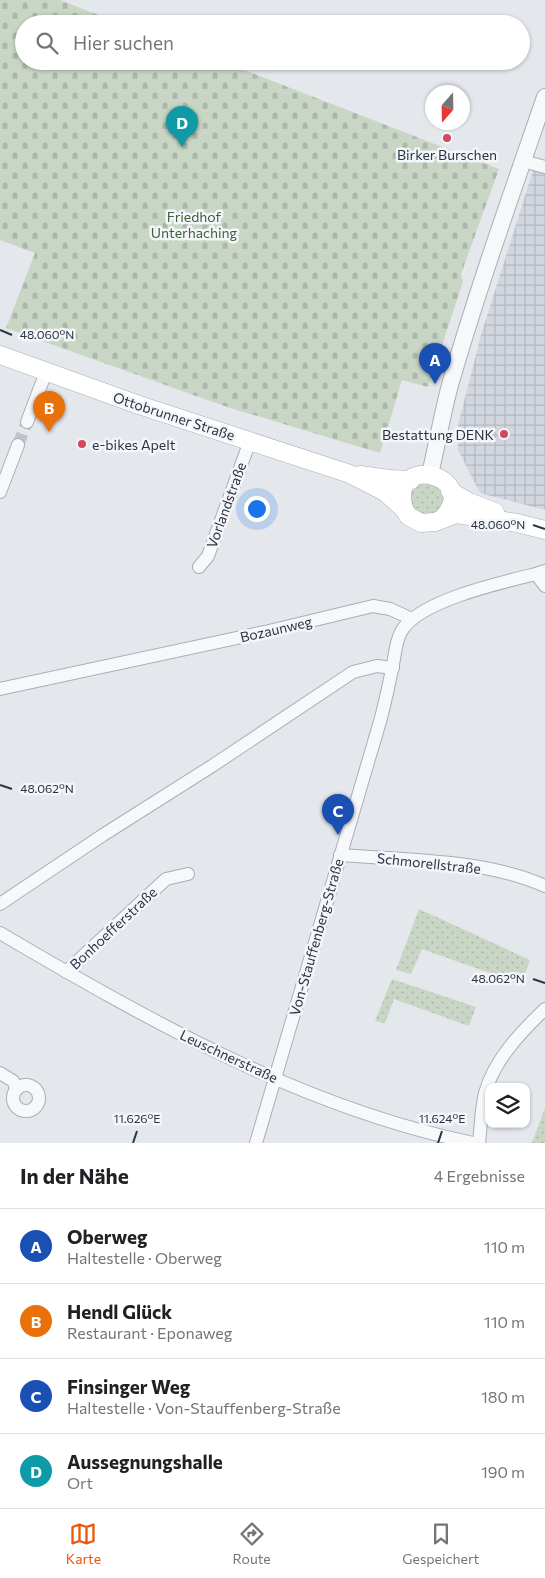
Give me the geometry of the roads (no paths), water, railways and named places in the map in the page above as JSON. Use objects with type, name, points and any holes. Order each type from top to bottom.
[{"type":"main road","name":"Ottobrunner Straße","points":[[0,355],[139,405],[350,474],[385,492],[414,520],[421,523],[428,523],[456,514],[517,523],[545,530]]},
{"type":"main road","name":"Ottobrunner Straße","points":[[350,474],[411,480],[416,476],[430,474],[442,480],[450,491],[469,502],[517,523]]},
{"type":"main road","points":[[404,510],[402,494],[405,486],[411,480]]},
{"type":"main road","points":[[442,518],[451,506],[450,491]]},
{"type":"street","points":[[430,474],[450,386],[493,246],[545,97]]},
{"type":"street","points":[[523,161],[545,167]]},
{"type":"street","points":[[27,422],[46,372]]},
{"type":"street","name":"Vorlandstraße","points":[[199,568],[208,556],[250,441]]},
{"type":"street","points":[[0,492],[18,444]]},
{"type":"street","points":[[412,619],[442,602],[540,572],[545,586]]},
{"type":"street","name":"Bozaunweg","points":[[0,689],[269,631],[373,606],[390,609],[412,619]]},
{"type":"street","name":"Von-Stauffenberg-Straße","points":[[256,1143],[381,718],[396,647],[401,631],[412,619]]},
{"type":"street","points":[[0,904],[353,672],[378,666],[393,668]]},
{"type":"street","name":"Schmorellstraße","points":[[340,854],[457,864],[516,875],[545,886]]},
{"type":"street","name":"Bonhoefferstraße","points":[[66,972],[166,879],[188,874]]},
{"type":"street","name":"Leuschnerstraße","points":[[0,932],[134,1010],[275,1078],[376,1118],[427,1134],[473,1143]]},
{"type":"street","points":[[479,1143],[485,1093],[493,1071],[513,1043],[545,1009]]},
{"type":"street","points":[[0,1073],[13,1081],[17,1089]]},
{"type":"tunnel","points":[[18,445],[27,422]]},
{"type":"place","name":"Birker Burschen","points":[[447,138]]},
{"type":"place","name":"Aussegnungshalle","points":[[182,147]]},
{"type":"place","name":"Oberweg","points":[[435,384]]},
{"type":"place","name":"Hendl Glück","points":[[49,432]]},
{"type":"place","name":"Bestattung DENK","points":[[504,434]]},
{"type":"place","name":"e-bikes Apelt","points":[[82,444]]},
{"type":"place","name":"Finsinger Weg","points":[[338,835]]},
{"type":"park label","name":"Friedhof Unterhaching","points":[[194,224]]}]
